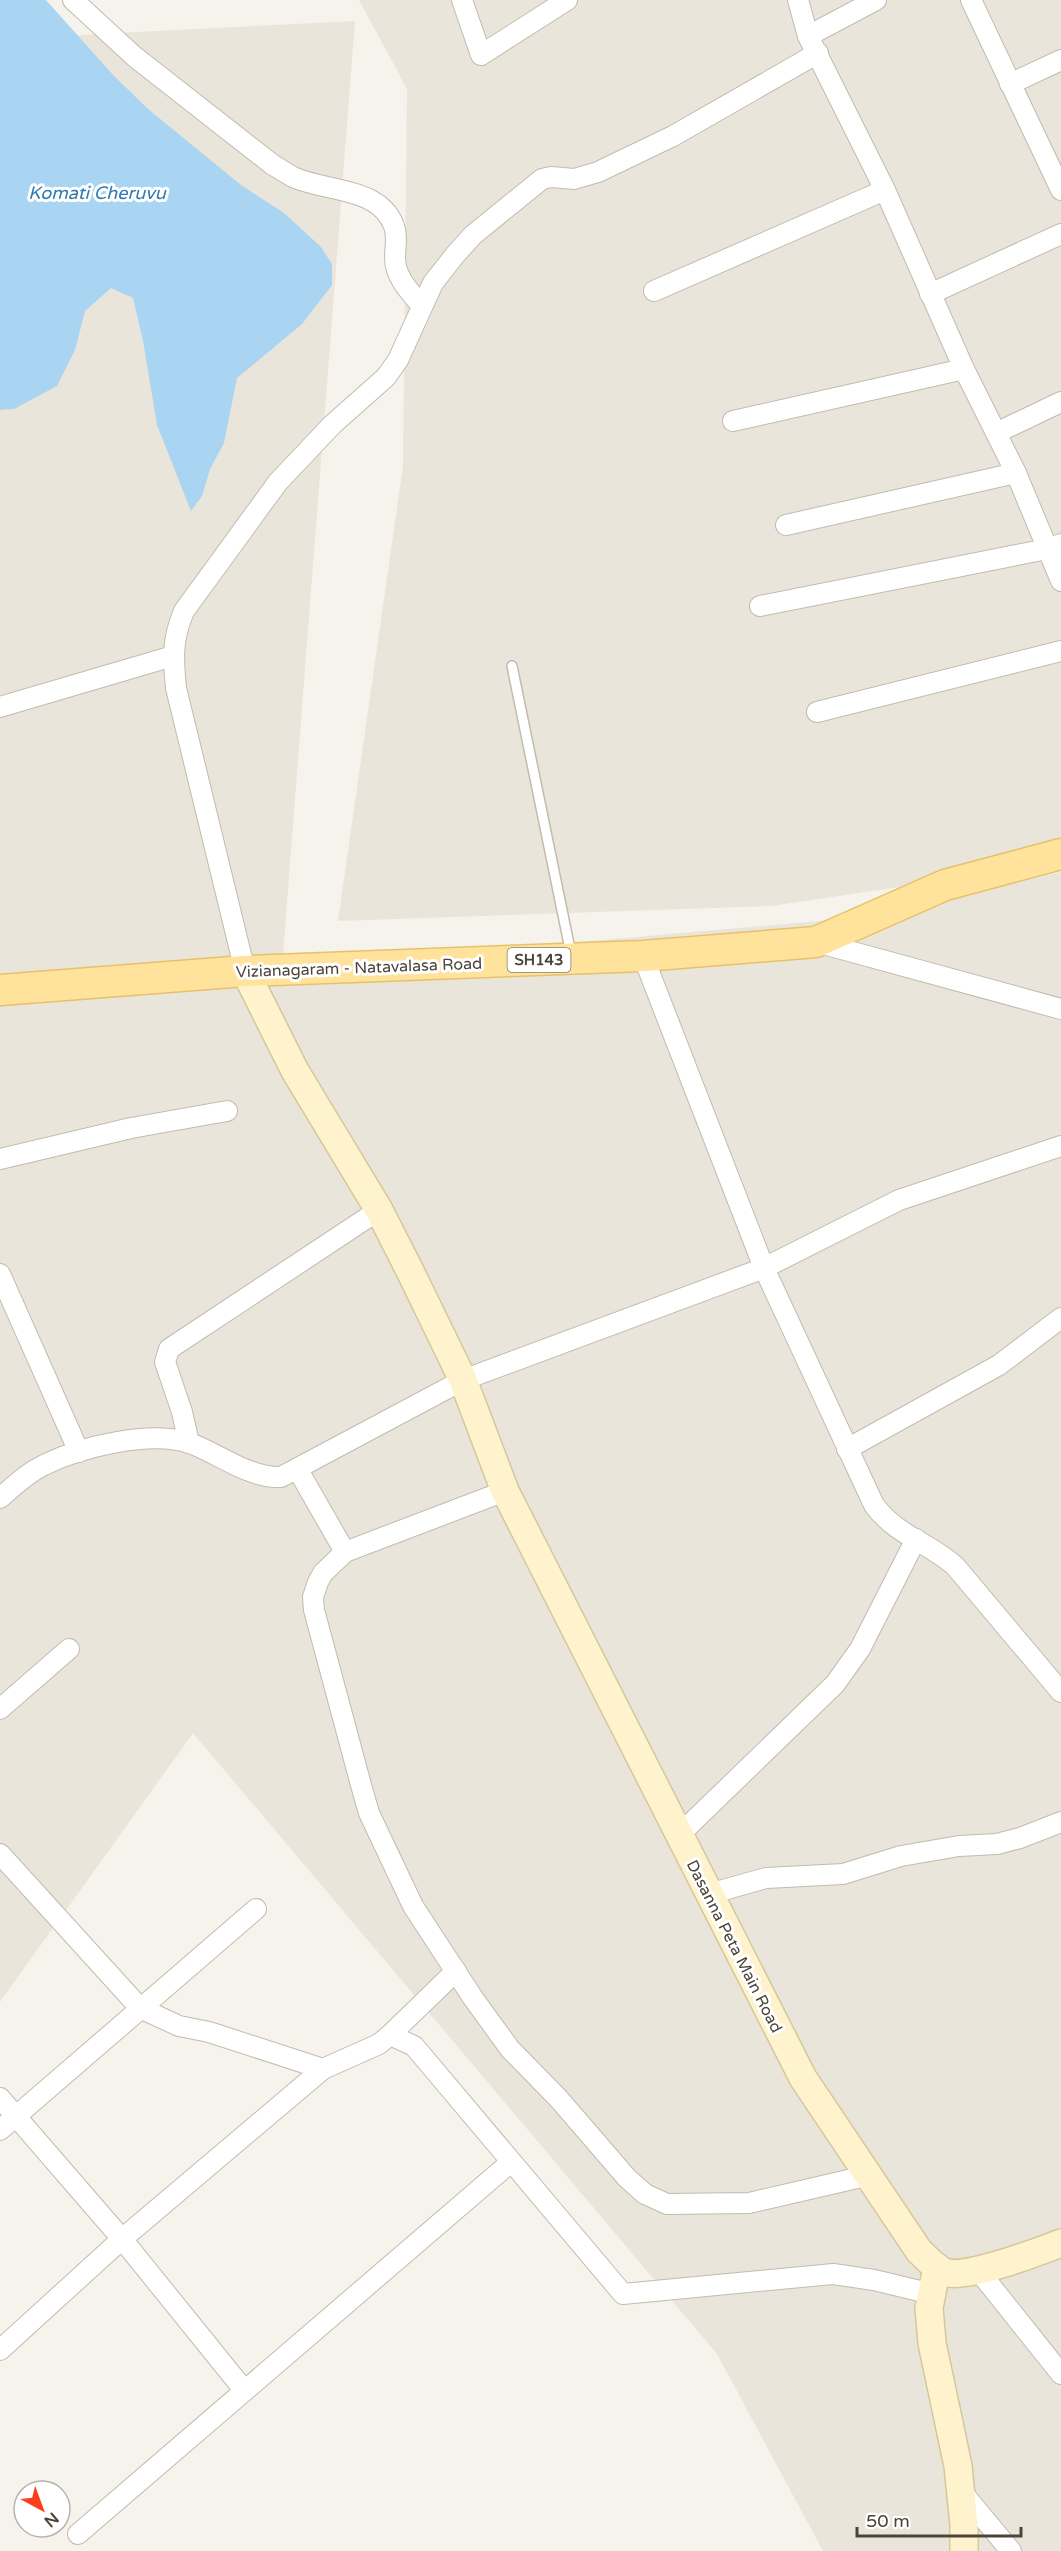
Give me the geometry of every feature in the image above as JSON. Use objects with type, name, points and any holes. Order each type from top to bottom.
[{"type":"main road","name":"Vizianagaram - Natavalasa Road","points":[[0,990],[245,972],[643,956],[816,942],[945,885],[1061,854]]},
{"type":"street","points":[[73,0],[135,57],[273,165],[294,177],[361,196],[378,205],[393,225],[397,239],[395,260],[400,278],[422,306]]},
{"type":"street","points":[[462,0],[481,55],[567,0]]},
{"type":"street","points":[[798,0],[813,44],[885,190],[964,369],[1054,547],[1061,580]]},
{"type":"street","points":[[245,972],[176,688],[173,656],[176,629],[193,597],[278,482],[333,424],[386,377],[398,360],[433,283],[473,235],[534,184],[551,177],[574,179],[598,172],[673,136],[876,0]]},
{"type":"street","points":[[971,0],[1061,190]]},
{"type":"street","points":[[1010,84],[1061,60]]},
{"type":"street","points":[[654,291],[885,190]]},
{"type":"street","points":[[930,294],[1061,234]]},
{"type":"street","points":[[733,421],[964,369]]},
{"type":"street","points":[[996,433],[1061,402]]},
{"type":"street","points":[[786,525],[1016,473]]},
{"type":"street","points":[[760,606],[1054,547]]},
{"type":"street","points":[[817,712],[1061,651]]},
{"type":"street","points":[[0,707],[173,656]]},
{"type":"street","points":[[816,942],[1061,1009]]},
{"type":"street","points":[[643,956],[764,1268],[874,1505],[894,1528],[943,1555],[956,1566],[1057,1678]]},
{"type":"street","name":"Dasanna Peta Main Road","points":[[245,972],[296,1071],[379,1210],[463,1380],[505,1491],[803,2078],[919,2251],[937,2267]]},
{"type":"street","points":[[0,1159],[131,1128],[227,1111]]},
{"type":"street","points":[[0,1498],[23,1477],[37,1468],[79,1452],[112,1444],[161,1438],[189,1443],[249,1471],[270,1477],[281,1477],[298,1470],[463,1380],[764,1268],[899,1200],[1061,1146]]},
{"type":"street","points":[[189,1443],[182,1412],[165,1362],[169,1349],[379,1210]]},
{"type":"street","points":[[0,1274],[79,1452]]},
{"type":"street","points":[[847,1449],[999,1365],[1061,1318]]},
{"type":"street","points":[[298,1470],[345,1552]]},
{"type":"street","points":[[505,1491],[345,1552],[323,1573],[313,1597],[314,1610],[369,1813],[414,1906],[510,2049],[558,2098],[627,2178],[645,2194],[667,2204],[749,2203],[870,2175]]},
{"type":"street","points":[[679,1835],[834,1684],[860,1649],[916,1539]]},
{"type":"street","points":[[0,1708],[69,1649]]},
{"type":"street","points":[[709,1894],[766,1878],[843,1874],[901,1856],[959,1846],[997,1844],[1020,1838],[1061,1822]]},
{"type":"street","points":[[0,1854],[140,2008],[159,2019],[179,2026],[209,2032],[323,2069]]},
{"type":"street","points":[[0,2130],[256,1909]]},
{"type":"street","points":[[0,2350],[122,2239],[323,2069],[379,2044],[456,1971]]},
{"type":"street","points":[[390,2035],[414,2046],[623,2294],[833,2274],[874,2280],[932,2294]]},
{"type":"street","points":[[0,2098],[122,2239],[244,2391]]},
{"type":"street","points":[[78,2534],[511,2162]]},
{"type":"street","points":[[964,2551],[958,2466],[932,2343],[929,2308],[937,2267],[948,2273],[978,2270],[1061,2243]]},
{"type":"street","points":[[978,2270],[1061,2374]]},
{"type":"street","points":[[961,2491],[1011,2551]]},
{"type":"lane","points":[[512,666],[572,958]]},
{"type":"shaded area","points":[[359,0],[1061,0],[1061,863],[771,906],[338,921],[403,466],[407,89]]},
{"type":"shaded area","points":[[355,21],[282,968],[875,916],[1061,872],[1061,2551],[823,2551],[717,2354],[193,1733],[0,2002],[0,39]]},
{"type":"water","name":"Komati Cheruvu","points":[[0,0],[46,0],[114,76],[148,109],[241,185],[284,213],[321,247],[332,264],[332,285],[302,324],[237,378],[224,443],[210,469],[202,496],[191,511],[157,425],[143,341],[133,298],[111,288],[85,311],[75,350],[57,386],[14,409],[0,410]]}]
